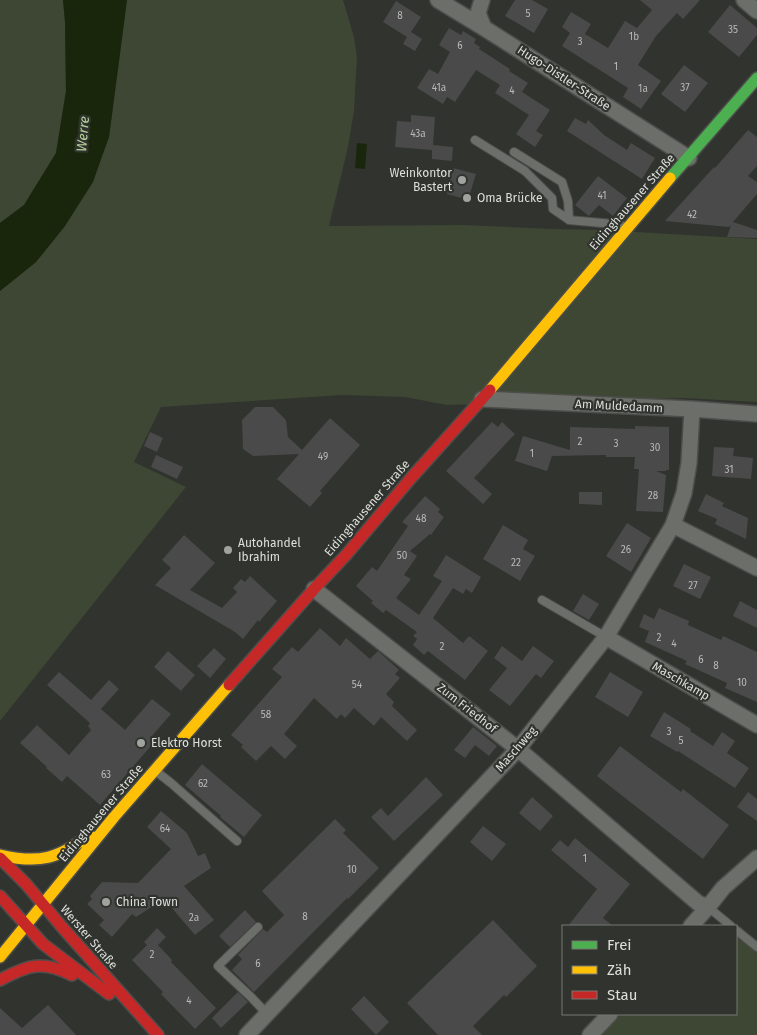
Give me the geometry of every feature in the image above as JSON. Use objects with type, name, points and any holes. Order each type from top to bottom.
[{"type":"main road","name":"Eidinghausener Straße","points":[[0,957],[114,817],[496,383],[757,78]]},
{"type":"main road","points":[[0,856],[32,861],[50,858],[76,846],[114,817]]},
{"type":"main road","name":"Werster Straße","points":[[0,856],[157,1035]]},
{"type":"main road","name":"Werster Straße","points":[[0,896],[44,944],[157,1035]]},
{"type":"main road","points":[[0,980],[15,971],[32,966],[47,965],[62,969],[122,1005]]},
{"type":"street","name":"Hugo-Distler-Straße","points":[[438,0],[689,158]]},
{"type":"street","points":[[482,0],[478,13],[484,28]]},
{"type":"street","points":[[744,0],[757,11]]},
{"type":"street","name":"Am Muldedamm","points":[[482,399],[757,414]]},
{"type":"street","name":"Maschweg","points":[[247,1035],[518,749],[606,637],[674,525],[684,493],[689,463],[692,409]]},
{"type":"street","points":[[674,525],[757,568]]},
{"type":"street","name":"Zum Friedhof","points":[[314,588],[518,749],[698,904],[708,907]]},
{"type":"street","name":"Maschkamp","points":[[606,637],[757,725]]},
{"type":"street","points":[[692,925],[723,888],[757,858]]},
{"type":"street","points":[[590,1035],[609,1015]]},
{"type":"lane","points":[[475,140],[524,172],[552,198],[553,209],[569,220],[629,227]]},
{"type":"lane","points":[[514,152],[562,182],[568,201],[569,220]]},
{"type":"lane","points":[[542,600],[606,637]]},
{"type":"lane","points":[[155,771],[237,841]]},
{"type":"lane","points":[[708,907],[730,925]]},
{"type":"lane","points":[[258,927],[218,966],[267,1014]]},
{"type":"lane","points":[[737,931],[757,947]]},
{"type":"shaded area","points":[[0,0],[63,0],[66,91],[56,153],[24,205],[0,223]]},
{"type":"shaded area","points":[[127,0],[343,0],[354,37],[357,57],[354,111],[348,147],[329,226],[464,225],[602,230],[757,239],[757,402],[683,398],[447,405],[405,397],[342,395],[161,407],[134,462],[186,487],[0,721],[0,291],[36,262],[65,226],[109,137]]},
{"type":"shaded area","points":[[737,933],[757,945],[757,1035],[601,1035],[620,1015],[737,1015]]},
{"type":"water","name":"Werre","points":[[63,0],[127,0],[109,137],[93,182],[65,226],[36,262],[0,291],[0,223],[24,205],[56,153],[66,91]]},
{"type":"water","points":[[357,143],[367,144],[365,169],[355,168]]},
{"type":"building","points":[[515,0],[532,0],[548,9],[534,33],[505,16]]},
{"type":"building","points":[[640,0],[700,0],[683,19],[677,13],[656,36],[638,65],[661,81],[641,109],[623,97],[628,88],[562,46],[570,33],[562,27],[571,12],[591,24],[585,34],[608,48],[625,21],[637,28],[652,10]]},
{"type":"building","points":[[396,1],[421,17],[411,32],[422,39],[415,51],[403,44],[407,37],[383,22]]},
{"type":"building","points":[[730,5],[757,28],[757,35],[739,57],[708,32]]},
{"type":"building","points":[[449,28],[461,35],[463,31],[476,39],[474,43],[480,47],[479,49],[528,83],[522,92],[550,110],[536,131],[543,135],[535,147],[516,134],[529,115],[495,93],[500,85],[476,70],[455,102],[447,97],[443,104],[417,88],[429,69],[438,74],[450,52],[439,45]]},
{"type":"building","points":[[684,65],[708,83],[685,112],[661,94]]},
{"type":"building","points":[[411,115],[435,117],[433,145],[453,147],[452,161],[432,159],[432,150],[395,147],[397,121],[411,122]]},
{"type":"building","points":[[575,118],[586,124],[588,120],[604,135],[627,150],[631,143],[655,158],[642,179],[567,131]]},
{"type":"building","points":[[748,130],[757,137],[757,166],[748,176],[757,182],[757,194],[733,222],[757,230],[757,238],[727,237],[731,225],[729,227],[665,221],[715,168]]},
{"type":"building","name":"Weinkontor Bastert","points":[[453,168],[476,174],[468,200],[447,194]]},
{"type":"building","points":[[598,176],[627,198],[613,216],[599,205],[589,216],[575,205]]},
{"type":"building","points":[[255,407],[273,407],[286,420],[288,437],[302,450],[330,418],[360,445],[320,491],[322,493],[310,507],[277,479],[299,454],[253,456],[243,449],[242,420]]},
{"type":"building","points":[[492,422],[498,427],[502,422],[515,434],[474,478],[492,494],[483,504],[446,471]]},
{"type":"building","points":[[635,426],[669,427],[669,470],[656,471],[666,475],[663,512],[636,511],[639,469],[634,469],[635,457],[606,457],[606,455],[552,456],[547,471],[515,461],[523,436],[570,450],[570,427],[635,429]]},
{"type":"building","points":[[150,432],[163,438],[157,452],[144,446]]},
{"type":"building","points":[[714,447],[734,448],[733,456],[753,458],[751,479],[712,476]]},
{"type":"building","points":[[156,455],[183,467],[177,479],[151,467]]},
{"type":"building","points":[[579,492],[602,492],[602,505],[579,504]]},
{"type":"building","points":[[706,494],[724,503],[722,506],[748,518],[746,539],[715,524],[717,519],[698,511]]},
{"type":"building","points":[[425,496],[440,509],[438,512],[444,517],[431,535],[410,551],[417,556],[404,575],[411,579],[396,598],[419,615],[442,581],[433,576],[446,555],[481,577],[472,593],[466,589],[463,594],[453,588],[433,618],[463,643],[469,636],[488,651],[465,680],[428,651],[424,655],[413,645],[417,639],[413,636],[417,632],[386,610],[383,613],[356,586],[372,567],[377,571],[408,526],[402,522]]},
{"type":"building","points":[[627,523],[651,538],[631,572],[606,556]]},
{"type":"building","points":[[503,525],[528,540],[523,549],[535,556],[520,581],[483,559]]},
{"type":"building","points":[[184,535],[215,563],[190,590],[222,608],[237,592],[233,588],[241,579],[245,582],[250,576],[277,601],[243,639],[235,632],[155,585],[171,568],[162,560]]},
{"type":"building","points":[[684,564],[711,577],[700,599],[673,586]]},
{"type":"building","points":[[583,594],[599,604],[589,620],[573,611]]},
{"type":"building","points":[[740,601],[757,610],[757,628],[733,616]]},
{"type":"building","points":[[659,608],[689,621],[688,625],[721,640],[723,636],[757,652],[757,702],[725,688],[727,683],[685,664],[687,661],[645,642],[649,631],[639,627],[644,614],[654,619]]},
{"type":"building","points":[[320,628],[340,646],[346,638],[370,659],[378,651],[399,670],[395,674],[400,678],[386,694],[394,702],[392,706],[417,730],[407,741],[381,717],[374,726],[354,708],[345,718],[341,714],[337,719],[314,698],[284,734],[297,746],[285,759],[271,746],[256,761],[241,747],[243,745],[231,735],[282,677],[272,669],[292,647],[298,652]]},
{"type":"building","points":[[502,646],[522,661],[533,646],[554,661],[541,678],[536,674],[510,706],[489,690],[507,668],[494,658]]},
{"type":"building","points":[[214,648],[226,659],[210,678],[197,666]]},
{"type":"building","points":[[168,651],[195,675],[181,691],[154,667]]},
{"type":"building","points":[[59,672],[91,700],[109,680],[119,689],[101,709],[125,730],[152,699],[171,714],[152,736],[156,740],[100,805],[67,776],[62,782],[20,743],[37,725],[69,755],[91,730],[88,726],[90,723],[47,685]]},
{"type":"building","points":[[610,672],[643,692],[628,717],[595,697]]},
{"type":"building","points":[[664,712],[713,746],[722,732],[735,741],[727,753],[749,768],[735,788],[678,751],[650,736]]},
{"type":"building","points":[[473,727],[497,746],[489,756],[475,745],[465,758],[454,750]]},
{"type":"building","points":[[620,746],[681,792],[683,789],[729,825],[703,859],[597,776]]},
{"type":"building","points":[[202,764],[262,815],[244,837],[185,785]]},
{"type":"building","points":[[426,777],[443,795],[394,841],[371,817],[381,808],[388,816]]},
{"type":"building","points":[[748,792],[757,799],[757,821],[737,807]]},
{"type":"building","points":[[532,797],[553,816],[540,831],[519,813]]},
{"type":"building","points":[[161,811],[187,833],[198,856],[205,853],[211,868],[184,886],[214,920],[195,935],[164,899],[136,917],[132,914],[112,937],[99,925],[104,920],[87,904],[92,899],[90,896],[102,882],[138,883],[171,849],[147,827]]},
{"type":"building","points":[[335,819],[346,830],[343,833],[379,868],[254,992],[232,970],[242,959],[238,955],[263,929],[267,932],[284,915],[262,891]]},
{"type":"building","points":[[483,826],[506,844],[492,861],[470,842]]},
{"type":"building","points":[[575,838],[630,884],[603,918],[612,925],[569,925],[597,889],[551,850],[560,840],[568,847]]},
{"type":"building","points":[[245,910],[256,922],[230,947],[219,936]]},
{"type":"building","points":[[493,920],[537,966],[473,1026],[482,1035],[438,1035],[407,1003]]},
{"type":"building","points":[[157,928],[166,937],[158,945],[172,960],[171,962],[216,1008],[195,1029],[161,994],[163,992],[132,960],[147,945],[144,942]]},
{"type":"building","points":[[238,992],[248,1002],[221,1028],[212,1018]]},
{"type":"building","points":[[364,996],[389,1022],[376,1035],[351,1009]]},
{"type":"building","points":[[48,1005],[76,1035],[0,1035],[0,1008],[22,1028]]},
{"type":"traffic: fast","points":[[670,178],[757,78]]},
{"type":"traffic: slow","points":[[490,390],[670,178]]},
{"type":"traffic: slow","points":[[0,957],[114,817],[229,685]]},
{"type":"traffic: slow","points":[[0,855],[26,859],[48,857],[68,850],[90,835]]},
{"type":"traffic: jam","points":[[229,685],[490,390]]},
{"type":"traffic: jam","points":[[0,858],[26,884],[158,1035]]},
{"type":"traffic: jam","points":[[0,896],[43,944],[109,994]]},
{"type":"traffic: jam","points":[[0,980],[35,966],[52,967],[72,975]]},
{"type":"place","name":"Weinkontor Bastert","points":[[462,180]]},
{"type":"place","name":"Oma Brücke","points":[[467,198]]},
{"type":"place","name":"Autohandel Ibrahim","points":[[228,550]]},
{"type":"place","name":"Elektro Horst","points":[[141,743]]},
{"type":"place","name":"China Town","points":[[106,902]]}]
